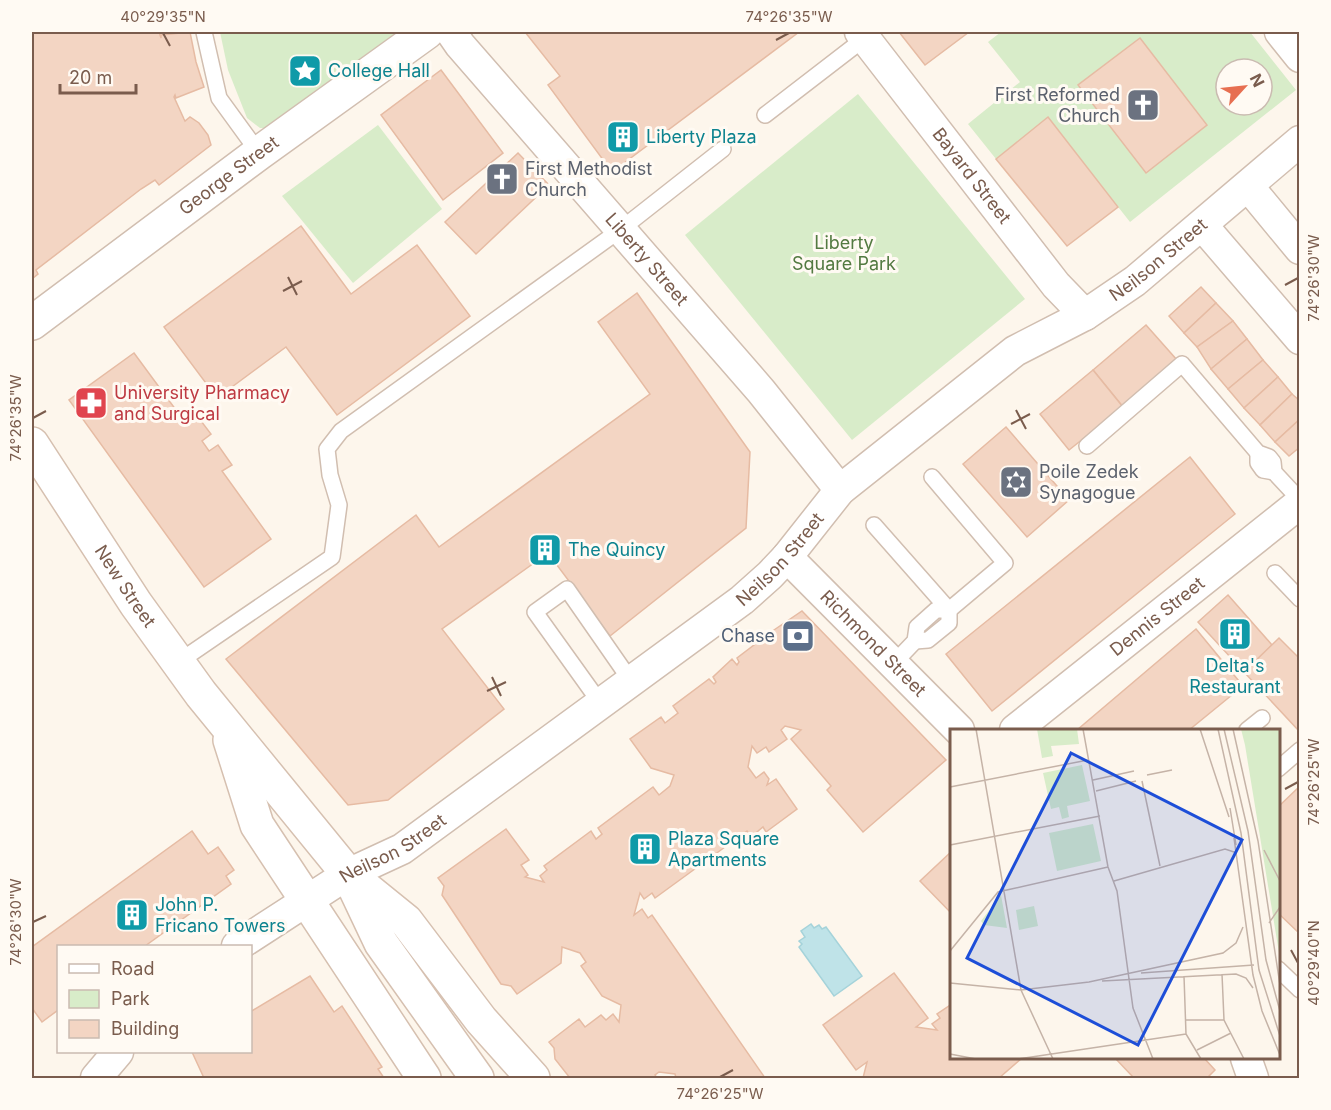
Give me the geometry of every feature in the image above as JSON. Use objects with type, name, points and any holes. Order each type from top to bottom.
[{"type":"main road","name":"George Street","points":[[32,323],[259,153],[427,32]]},
{"type":"main road","name":"New Street","points":[[32,444],[177,663],[348,874]]},
{"type":"main road","name":"New Street","points":[[225,724],[257,825],[424,1078]]},
{"type":"main road","points":[[348,874],[406,921],[481,1020],[533,1078]]},
{"type":"main road","points":[[348,874],[381,942],[477,1078]]},
{"type":"main road","points":[[481,1020],[514,1078]]},
{"type":"street","name":"Liberty Street","points":[[451,32],[761,391],[840,490]]},
{"type":"street","points":[[1280,32],[1299,57]]},
{"type":"street","name":"Bayard Street","points":[[863,35],[1056,285],[1085,315]]},
{"type":"street","name":"Neilson Street","points":[[239,945],[348,874],[402,849],[742,600],[787,557],[840,490],[1016,351],[1085,315],[1136,281],[1299,141]]},
{"type":"street","points":[[1248,186],[1299,249]]},
{"type":"street","points":[[1202,225],[1299,339]]},
{"type":"street","name":"Dennis Street","points":[[1016,729],[1299,502]]},
{"type":"street","name":"Richmond Street","points":[[787,557],[958,729]]},
{"type":"street","points":[[96,1078],[117,1053]]},
{"type":"street","points":[[1246,1059],[1253,1078]]},
{"type":"lane","points":[[204,32],[219,98],[259,153]]},
{"type":"lane","points":[[765,116],[863,35]]},
{"type":"lane","points":[[177,663],[332,557],[339,505],[330,475],[327,449],[341,431],[620,230],[723,148]]},
{"type":"lane","points":[[1087,446],[1182,364],[1258,453],[1258,463],[1263,470],[1274,472],[1299,502]]},
{"type":"lane","points":[[893,664],[915,641],[917,627],[936,610],[949,610],[1005,563],[932,477]]},
{"type":"lane","points":[[874,525],[949,610]]},
{"type":"lane","points":[[1275,573],[1299,599]]},
{"type":"lane","points":[[601,704],[535,612],[567,589],[631,681]]},
{"type":"lane","points":[[1248,729],[1262,718]]},
{"type":"lane","points":[[1280,767],[1299,750]]},
{"type":"lane","points":[[1280,971],[1299,990]]},
{"type":"green space","points":[[220,32],[401,32],[271,128],[260,128],[247,118],[228,70]]},
{"type":"green space","points":[[1001,32],[1250,32],[1270,57],[1214,57],[1214,117],[1262,117],[1130,222],[1048,118],[996,159],[968,124],[1020,82],[988,42]]},
{"type":"green space","points":[[1274,62],[1296,90],[1274,107]]},
{"type":"green space","name":"Liberty Square Park","points":[[858,94],[1025,299],[852,440],[685,235]]},
{"type":"green space","points":[[378,125],[442,209],[353,283],[282,196]]},
{"type":"water","points":[[811,924],[814,928],[819,925],[822,929],[826,927],[862,976],[834,996],[799,947],[802,944],[799,941],[805,937],[801,931]]},
{"type":"building","points":[[32,32],[159,32],[161,38],[161,35],[190,32],[204,87],[174,97],[185,121],[190,117],[199,123],[208,135],[211,145],[159,185],[155,180],[141,189],[36,270],[38,274],[32,279]]},
{"type":"building","name":"Liberty Plaza","points":[[525,32],[799,32],[612,172],[548,85],[560,76]]},
{"type":"building","points":[[899,32],[969,32],[925,65]]},
{"type":"building","name":"First Reformed Church","points":[[1140,38],[1207,125],[1146,173],[1078,85]]},
{"type":"building","points":[[441,70],[503,153],[443,200],[381,115]]},
{"type":"building","points":[[1048,117],[1118,207],[1067,246],[996,159]]},
{"type":"building","points":[[518,153],[549,185],[476,254],[445,222]]},
{"type":"building","points":[[301,226],[351,294],[417,245],[470,316],[337,415],[286,347],[217,398],[164,327]]},
{"type":"building","points":[[1201,287],[1216,303],[1184,333],[1169,316]]},
{"type":"building","name":"The Quincy","points":[[637,293],[750,452],[746,528],[610,636],[548,553],[442,629],[504,709],[388,800],[348,805],[226,659],[416,515],[439,547],[650,394],[598,322]]},
{"type":"building","points":[[1216,303],[1233,321],[1197,347],[1184,333]]},
{"type":"building","points":[[1233,321],[1247,339],[1211,369],[1197,347]]},
{"type":"building","points":[[1146,325],[1177,360],[1123,407],[1093,370]]},
{"type":"building","points":[[1247,339],[1263,360],[1228,389],[1211,369]]},
{"type":"building","points":[[134,353],[187,425],[198,417],[211,434],[202,441],[209,451],[218,445],[232,465],[222,471],[271,539],[204,587],[69,400]]},
{"type":"building","points":[[1263,360],[1278,377],[1244,408],[1228,389]]},
{"type":"building","points":[[1093,370],[1123,407],[1069,450],[1040,414]]},
{"type":"building","points":[[1278,377],[1292,394],[1260,425],[1244,408]]},
{"type":"building","points":[[1292,394],[1300,401],[1300,419],[1275,442],[1260,425]]},
{"type":"building","points":[[1300,419],[1300,447],[1289,456],[1275,442]]},
{"type":"building","name":"Poile Zedek Synagogue","points":[[1006,427],[1069,500],[1027,537],[963,464]]},
{"type":"building","points":[[1190,457],[1235,514],[992,711],[946,654]]},
{"type":"building","name":"Delta's Restaurant","points":[[1228,595],[1272,645],[1244,672],[1198,622]]},
{"type":"building","name":"Plaza Square Apartments","points":[[802,611],[946,760],[863,832],[827,790],[831,786],[791,739],[801,730],[785,726],[781,730],[787,739],[769,752],[766,747],[757,753],[752,746],[748,767],[756,778],[764,772],[769,779],[767,785],[776,779],[797,809],[766,832],[763,827],[751,837],[747,831],[655,898],[652,893],[644,899],[640,893],[634,915],[642,909],[648,918],[652,915],[765,1078],[676,1078],[675,1074],[659,1072],[655,1075],[657,1078],[570,1078],[555,1059],[554,1048],[549,1042],[579,1019],[585,1027],[601,1015],[606,1020],[613,1014],[619,1022],[621,1005],[602,996],[581,966],[586,962],[580,953],[562,947],[561,963],[517,994],[511,986],[501,984],[442,895],[444,886],[438,878],[506,829],[529,860],[521,865],[528,875],[525,877],[544,882],[540,876],[547,870],[544,866],[591,831],[596,839],[602,834],[598,828],[653,787],[659,795],[670,786],[674,775],[651,768],[630,739],[661,717],[665,723],[678,713],[673,706],[709,679],[714,684],[716,682],[713,677],[732,659],[737,665],[739,662],[737,658]]},
{"type":"building","points":[[1196,629],[1243,686],[1190,729],[1078,729]]},
{"type":"building","points":[[1279,638],[1300,659],[1300,732],[1244,672]]},
{"type":"building","points":[[1300,786],[1300,934],[1280,915],[1280,805]]},
{"type":"building","name":"John P. Fricano Towers","points":[[192,831],[208,854],[218,847],[234,870],[226,876],[231,884],[146,945],[57,945],[57,1011],[42,1022],[32,1008],[32,947]]},
{"type":"building","points":[[950,853],[950,912],[920,881]]},
{"type":"building","points":[[894,973],[928,1018],[916,1027],[937,1030],[932,1024],[940,1018],[937,1014],[950,1005],[950,1059],[1021,1059],[999,1078],[863,1078],[867,1062],[856,1070],[823,1025]]},
{"type":"building","points":[[310,976],[334,1012],[342,1006],[382,1067],[378,1069],[384,1078],[204,1078],[192,1053],[252,1053],[252,1011]]},
{"type":"building","points":[[1116,1059],[1205,1059],[1215,1070],[1207,1078],[1131,1078],[1133,1077]]},
{"type":"place","name":"College Hall","points":[[305,71]]},
{"type":"place","name":"First Reformed Church","points":[[1143,105]]},
{"type":"place","name":"Liberty Plaza","points":[[623,137]]},
{"type":"place","name":"First Methodist Church","points":[[502,179]]},
{"type":"place","name":"University Pharmacy and Surgical","points":[[91,403]]},
{"type":"place","name":"Poile Zedek Synagogue","points":[[1016,482]]},
{"type":"place","name":"The Quincy","points":[[545,550]]},
{"type":"place","name":"Delta's Restaurant","points":[[1235,634]]},
{"type":"place","name":"Chase","points":[[798,636]]},
{"type":"place","name":"Plaza Square Apartments","points":[[645,849]]},
{"type":"place","name":"John P. Fricano Towers","points":[[132,915]]}]
